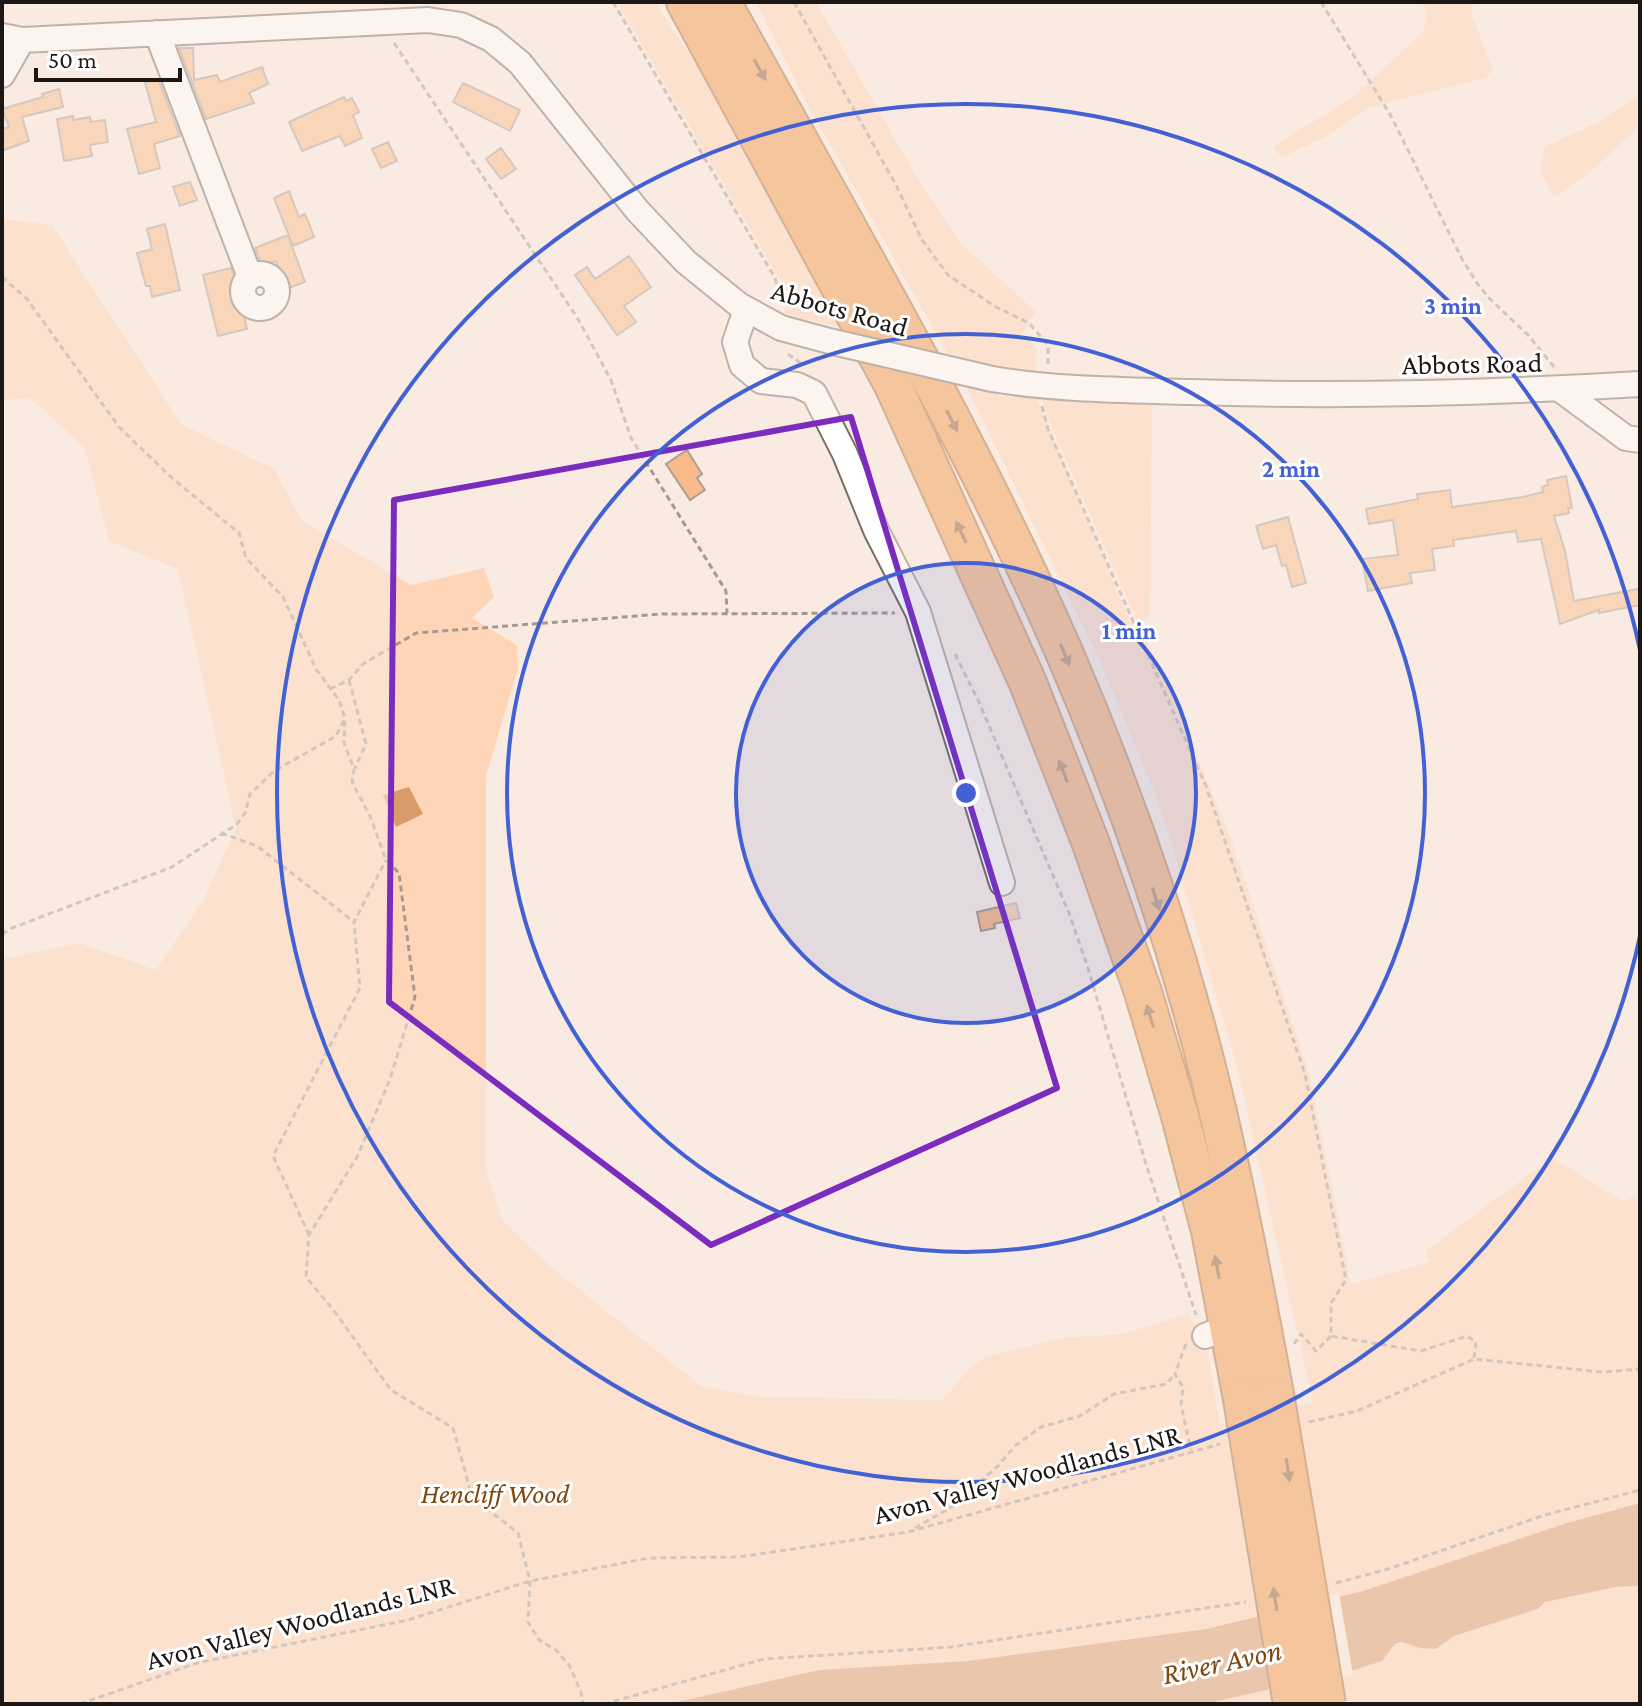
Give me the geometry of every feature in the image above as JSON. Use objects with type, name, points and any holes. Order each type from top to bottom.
[{"type":"highway","points":[[685,2],[893,385],[1028,683],[1090,841],[1143,992],[1199,1188],[1207,1334],[1259,1396],[1327,1704]]},
{"type":"highway","points":[[722,2],[942,401],[1022,561],[1065,656],[1132,827],[1180,970],[1240,1210],[1292,1704]]},
{"type":"street","name":"Abbots Road","points":[[12,38],[428,20],[461,25],[491,39],[520,63],[637,210],[676,252],[746,310],[781,328],[992,379],[1042,387],[1358,395],[1591,387]]},
{"type":"street","points":[[157,33],[250,277]]},
{"type":"street","points":[[2,75],[12,38]]},
{"type":"street","points":[[746,310],[735,342],[742,365],[761,381],[797,385],[814,393],[845,454],[876,530],[918,612],[1002,883]]},
{"type":"street","points":[[1591,387],[1640,372]]},
{"type":"street","points":[[1591,387],[1640,384]]},
{"type":"street","points":[[1561,390],[1626,438],[1640,440]]},
{"type":"path","points":[[794,2],[897,187],[922,240],[948,275],[996,307],[1029,323],[1048,345],[1042,387],[1048,429],[1206,786],[1305,1074],[1346,1280],[1331,1303],[1331,1336],[1316,1351],[1301,1334],[1292,1347]]},
{"type":"path","points":[[1321,2],[1391,116],[1462,259],[1490,299],[1528,335],[1560,375],[1561,390]]},
{"type":"path","points":[[380,22],[578,319],[611,380],[631,438],[726,591],[727,613]]},
{"type":"path","points":[[2,277],[27,299],[119,427],[172,478],[239,533],[246,558],[283,597],[316,669],[339,700],[345,718],[344,743],[354,769]]},
{"type":"path","points":[[331,688],[349,680],[363,664],[416,633],[662,614],[918,612]]},
{"type":"path","points":[[349,680],[366,744],[354,769],[352,782],[370,816],[386,860],[399,873],[415,997],[390,1079],[357,1157],[309,1235],[306,1277],[391,1390],[453,1428],[472,1497],[518,1533],[530,1581],[528,1622],[539,1640],[556,1650],[569,1665],[583,1704]]},
{"type":"path","points":[[2,934],[172,867],[237,824],[245,813],[250,794],[274,771],[336,736],[345,718]]},
{"type":"path","points":[[221,833],[257,846],[354,922]]},
{"type":"path","points":[[309,1235],[273,1156],[360,988],[354,922],[386,860]]},
{"type":"path","points":[[908,1532],[953,1506],[998,1466],[1015,1446],[1041,1427],[1080,1416],[1114,1394],[1166,1384],[1207,1334]]},
{"type":"path","points":[[1331,1336],[1421,1351],[1467,1336],[1476,1342],[1474,1359]]},
{"type":"path","points":[[1297,1425],[1357,1411],[1474,1359],[1602,1372],[1640,1369]]},
{"type":"path","points":[[1175,1374],[1183,1387],[1181,1405],[1191,1450]]},
{"type":"path","name":"Avon Valley Woodlands LNR","points":[[80,1704],[197,1663],[408,1620],[530,1581],[649,1558],[739,1557],[908,1532],[1221,1443]]},
{"type":"path","points":[[1329,1584],[1388,1569],[1545,1515],[1640,1490]]},
{"type":"path","points":[[604,1704],[764,1659],[951,1647],[1255,1601]]},
{"type":"highlighted area","points":[[851,417],[1057,1088],[711,1245],[389,1002],[394,500]]},
{"type":"green space","points":[[617,2],[656,2],[746,135],[850,329],[785,315],[786,297],[779,279]]},
{"type":"green space","name":"Hencliff Wood","points":[[756,2],[816,2],[922,186],[959,241],[1036,312],[1022,334],[1037,349],[1035,375],[988,370],[999,396],[1037,399],[1130,621],[1138,624],[1042,399],[1152,404],[1150,614],[1140,625],[1232,842],[1309,1073],[1351,1284],[1430,1262],[1425,1251],[1552,1158],[1623,1201],[1640,1195],[1640,1503],[1567,1523],[1363,1591],[1206,1629],[968,1661],[819,1670],[668,1704],[2,1704],[2,959],[79,943],[156,970],[205,897],[236,828],[178,569],[109,541],[85,448],[30,398],[2,400],[2,219],[52,225],[181,424],[274,469],[302,521],[411,585],[484,568],[494,597],[472,618],[517,645],[518,669],[486,776],[486,1171],[502,1220],[551,1267],[701,1386],[762,1397],[943,1400],[971,1366],[985,1357],[1062,1338],[1122,1334],[1188,1314],[1208,1353],[1220,1424],[1313,1403],[1238,1070],[1161,808],[1100,661],[969,392],[803,96]]},
{"type":"green space","points":[[1422,2],[1473,2],[1471,13],[1493,70],[1485,78],[1370,107],[1328,136],[1282,157],[1272,147],[1353,97],[1422,33],[1428,13]]},
{"type":"green space","points":[[1640,94],[1640,126],[1588,174],[1554,197],[1540,172],[1545,147],[1602,120]]},
{"type":"green space","points":[[1640,1586],[1640,1704],[1205,1704],[1355,1670],[1382,1661],[1395,1644],[1402,1642],[1436,1649],[1454,1636],[1538,1609],[1545,1602],[1616,1587]]},
{"type":"water","points":[[409,787],[423,814],[396,827],[383,795]]},
{"type":"water","name":"River Avon","points":[[1640,1503],[1640,1586],[1616,1587],[1545,1602],[1538,1609],[1454,1636],[1436,1649],[1401,1642],[1395,1644],[1382,1661],[1355,1670],[1205,1704],[668,1704],[819,1670],[968,1661],[1206,1629],[1363,1591],[1567,1523]]},
{"type":"pier","points":[[1339,1593],[1353,1675],[1272,1692],[1259,1612]]},
{"type":"building","points":[[179,48],[193,48],[194,80],[217,75],[220,82],[262,67],[268,84],[249,93],[254,103],[206,119]]},
{"type":"building","points":[[158,79],[180,136],[154,144],[160,168],[139,174],[127,129],[156,122],[145,83]]},
{"type":"building","points":[[463,83],[520,110],[510,131],[453,102]]},
{"type":"building","points":[[59,89],[63,107],[22,117],[29,141],[2,151],[2,129],[9,127],[2,109]]},
{"type":"building","points":[[344,97],[346,101],[352,98],[359,112],[353,115],[362,138],[345,146],[340,136],[302,151],[289,122]]},
{"type":"building","points":[[73,116],[73,120],[90,117],[91,122],[105,120],[108,142],[90,145],[92,156],[64,161],[57,119]]},
{"type":"building","points":[[388,142],[397,161],[381,168],[372,149]]},
{"type":"building","points":[[501,148],[516,169],[501,179],[486,159]]},
{"type":"building","points":[[190,182],[197,200],[180,206],[173,187]]},
{"type":"building","points":[[289,191],[299,217],[305,214],[314,237],[293,246],[274,198]]},
{"type":"building","points":[[165,224],[180,290],[152,297],[137,253],[152,249],[147,229]]},
{"type":"building","points":[[288,235],[305,282],[286,289],[276,261],[262,266],[255,248]]},
{"type":"building","points":[[629,256],[651,287],[624,306],[636,322],[617,335],[575,275],[587,267],[595,279]]},
{"type":"building","points":[[231,268],[247,329],[218,336],[203,275]]},
{"type":"building","points":[[687,450],[702,474],[697,478],[705,490],[690,500],[666,464]]},
{"type":"building","points":[[1566,476],[1572,508],[1568,508],[1569,513],[1554,516],[1565,551],[1574,601],[1638,589],[1640,605],[1599,613],[1599,610],[1560,624],[1541,539],[1518,542],[1516,531],[1453,540],[1454,546],[1432,549],[1435,570],[1410,573],[1412,583],[1368,591],[1362,559],[1398,555],[1393,520],[1369,524],[1366,509],[1418,499],[1417,494],[1450,490],[1452,507],[1523,497],[1543,492],[1542,487],[1548,485],[1547,480]]},
{"type":"building","points":[[1288,517],[1306,583],[1292,587],[1276,545],[1263,549],[1256,526]]},
{"type":"building","points":[[1016,903],[1020,918],[994,924],[995,928],[981,931],[977,912]]}]
